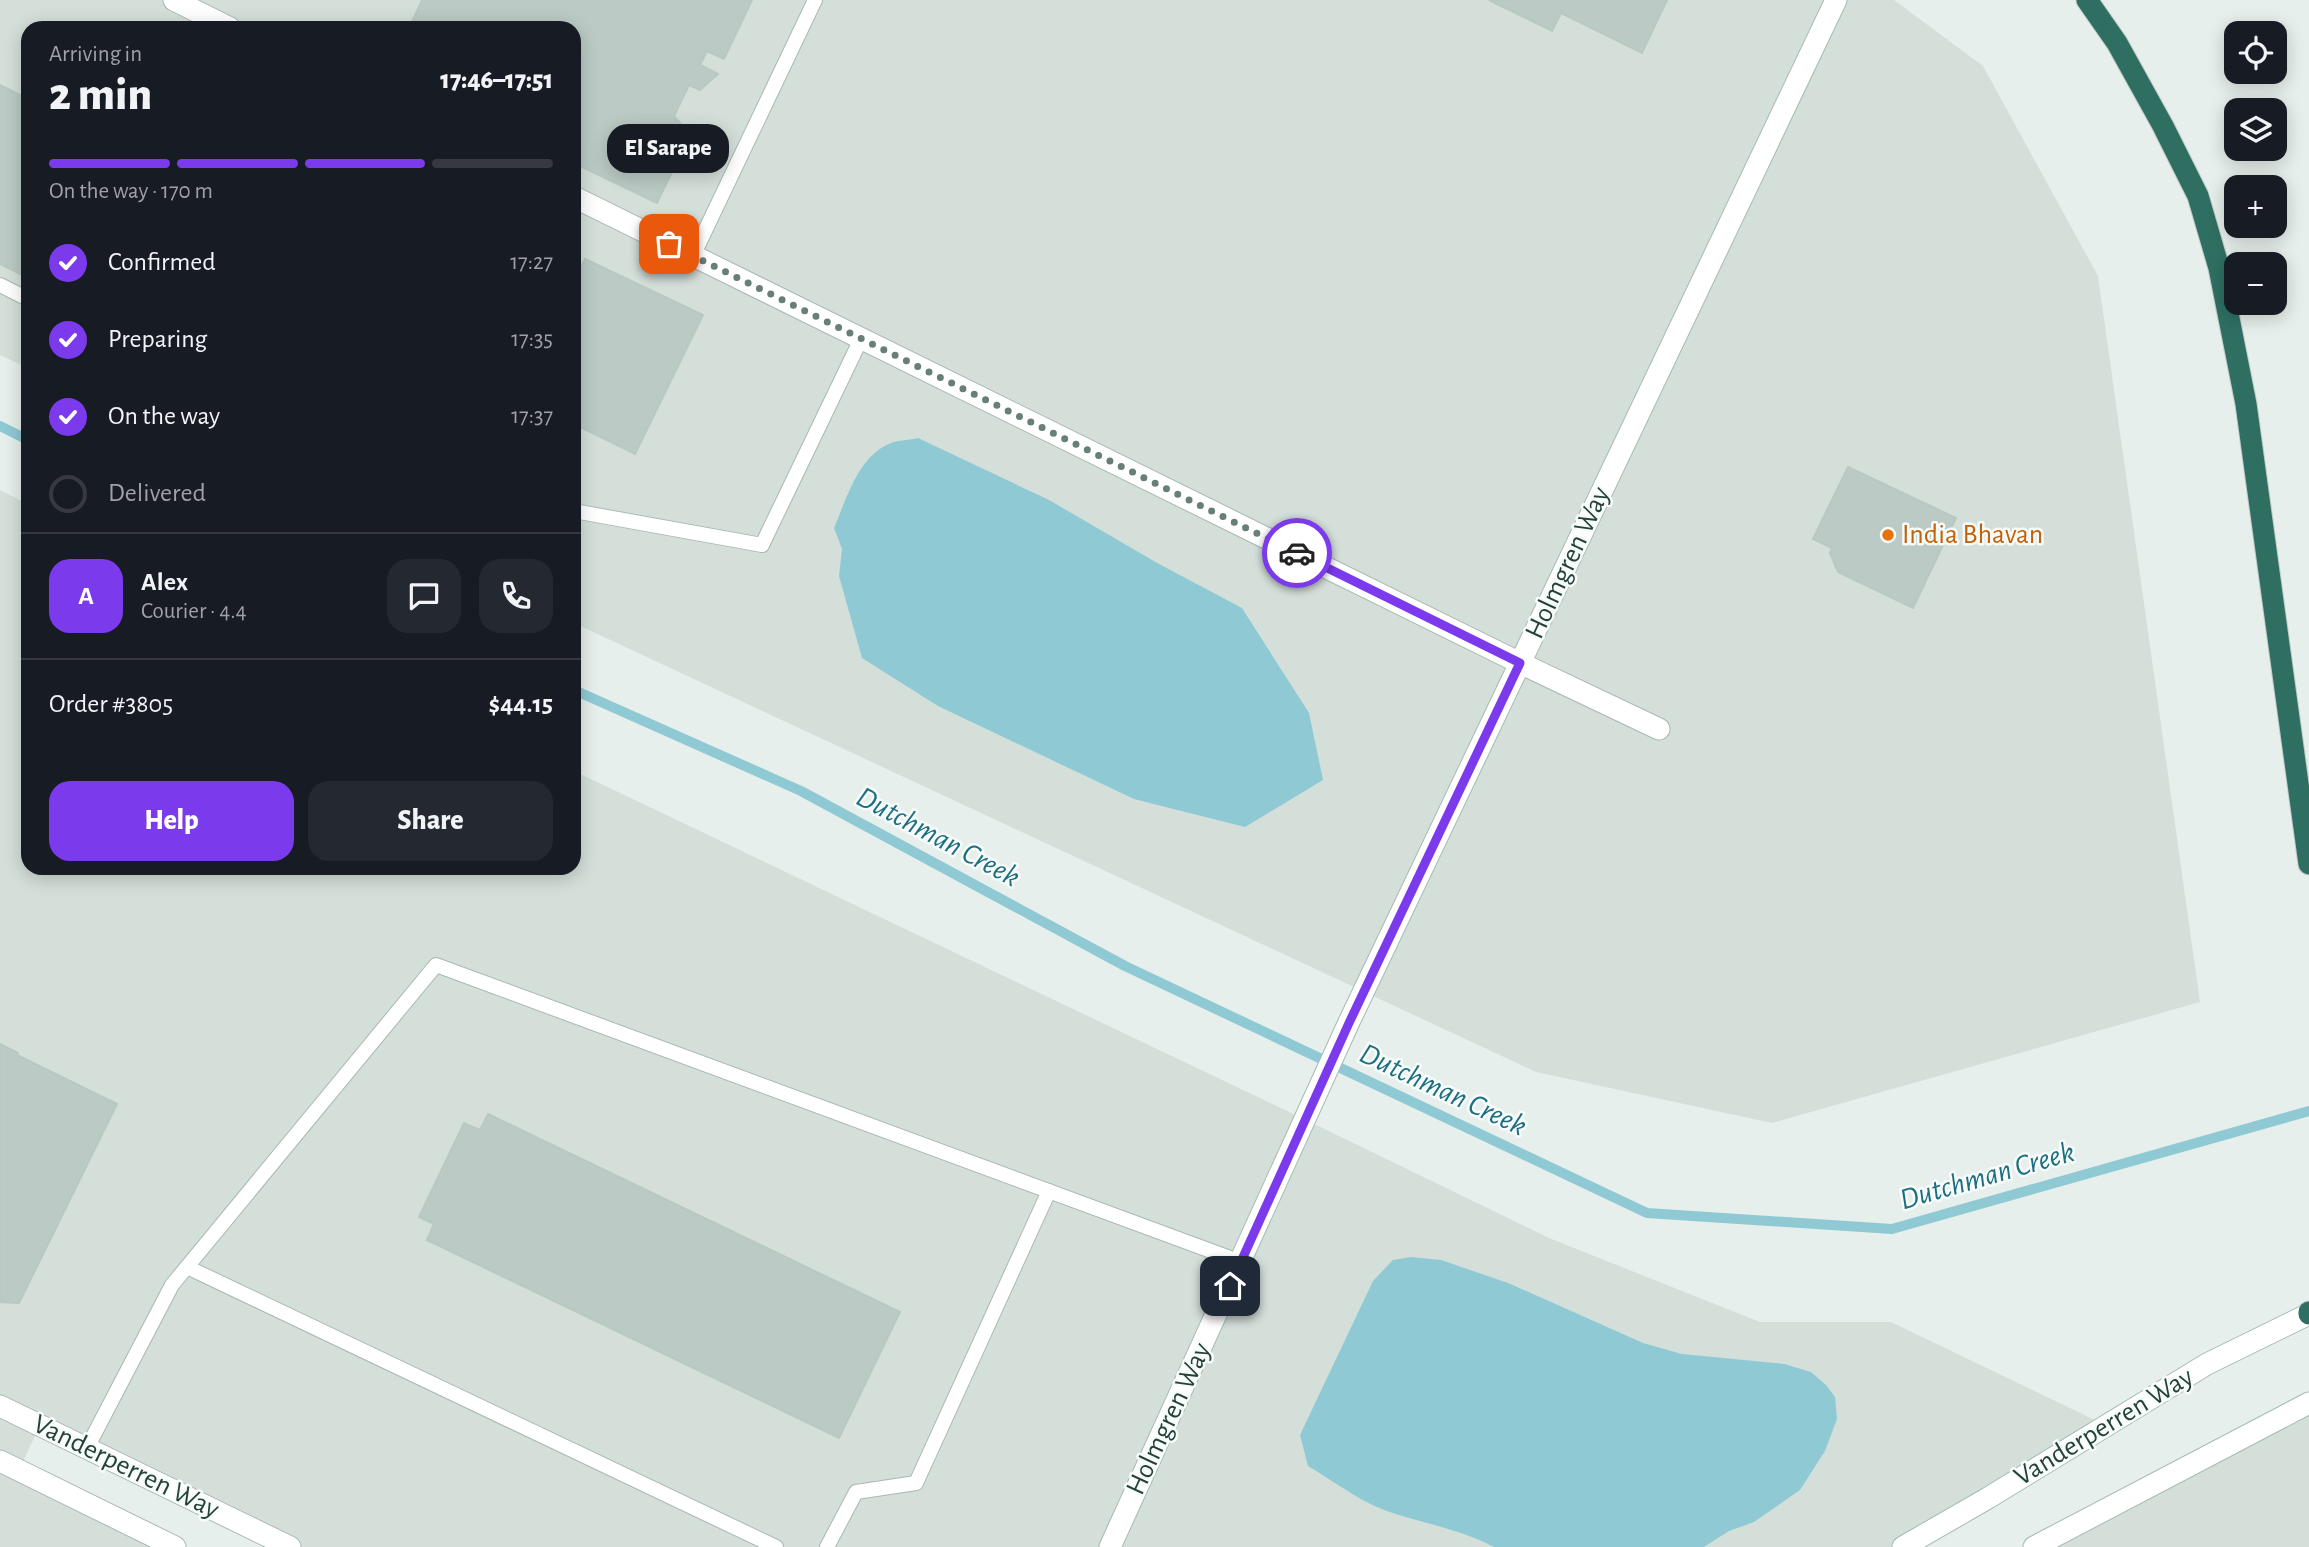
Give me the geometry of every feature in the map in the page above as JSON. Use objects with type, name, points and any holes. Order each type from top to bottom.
[{"type":"highway","points":[[2087,0],[2118,43],[2181,161],[2198,196],[2218,268],[2246,404],[2309,864]]},
{"type":"street","points":[[174,0],[216,21]]},
{"type":"street","name":"Holmgren Way","points":[[1110,1547],[1349,1023],[1836,0]]},
{"type":"street","points":[[581,200],[1659,729]]},
{"type":"street","name":"Vanderperren Way","points":[[1903,1547],[2207,1364],[2309,1313]]},
{"type":"street","points":[[2034,1547],[2309,1403]]},
{"type":"street","name":"Vanderperren Way","points":[[0,1406],[290,1547]]},
{"type":"street","name":"Vanderperren Way","points":[[0,1461],[175,1547]]},
{"type":"lane","points":[[693,256],[815,0]]},
{"type":"lane","points":[[0,285],[21,296]]},
{"type":"lane","points":[[581,512],[762,545],[861,339]]},
{"type":"lane","points":[[87,1448],[172,1285],[436,964],[1241,1262]]},
{"type":"lane","points":[[827,1547],[856,1492],[916,1483],[1049,1191]]},
{"type":"lane","points":[[187,1267],[776,1547]]},
{"type":"shaded area","points":[[0,0],[1894,0],[1983,66],[2098,276],[2200,1002],[1772,1123],[1536,1072],[581,626],[581,21],[21,21],[21,365],[0,355]]},
{"type":"shaded area","points":[[0,490],[21,500],[21,875],[581,875],[581,774],[1549,1238],[1760,1322],[1891,1322],[2105,1425],[1903,1547],[290,1547],[40,1425],[19,1470],[175,1547],[0,1547]]},
{"type":"shaded area","points":[[2309,1403],[2309,1547],[2034,1547]]},
{"type":"water","points":[[918,438],[1049,500],[1159,564],[1242,608],[1309,713],[1323,780],[1245,827],[1134,799],[938,706],[862,658],[839,576],[842,549],[834,528],[855,479],[870,458],[891,443]]},
{"type":"water","points":[[1411,1257],[1441,1260],[1508,1283],[1643,1343],[1682,1354],[1784,1364],[1811,1372],[1835,1397],[1837,1419],[1825,1451],[1800,1490],[1754,1522],[1729,1531],[1704,1547],[1494,1547],[1468,1535],[1374,1506],[1308,1466],[1300,1435],[1373,1281],[1393,1260]]},
{"type":"building","points":[[422,0],[752,0],[724,59],[707,51],[700,65],[718,74],[700,90],[689,85],[674,116],[690,135],[657,203],[581,166],[581,21],[412,21]]},
{"type":"building","points":[[1489,0],[1667,0],[1642,53],[1561,13],[1552,31]]},
{"type":"building","points":[[0,85],[21,96],[21,274],[0,264]]},
{"type":"building","points":[[585,259],[703,315],[635,454],[581,427],[581,267]]},
{"type":"building","points":[[1848,467],[1956,518],[1913,608],[1838,572],[1830,553],[1832,548],[1813,539]]},
{"type":"building","points":[[0,1044],[117,1104],[19,1303],[0,1302]]},
{"type":"building","points":[[488,1114],[900,1312],[839,1438],[427,1240],[434,1224],[419,1217],[464,1123],[480,1130]]},
{"type":"waterway","name":"Dutchman Creek","points":[[0,426],[21,436]]},
{"type":"waterway","name":"Dutchman Creek","points":[[581,693],[801,791],[1125,966],[1647,1213],[1892,1229],[2309,1111]]},
{"type":"way so far","points":[[669,244],[1297,553]]},
{"type":"place","name":"El Sarape","points":[[669,244]]},
{"type":"place","name":"India Bhavan","points":[[1888,535]]},
{"type":"route","points":[[1230,1286],[1349,1023],[1520,663],[1297,553]]}]
